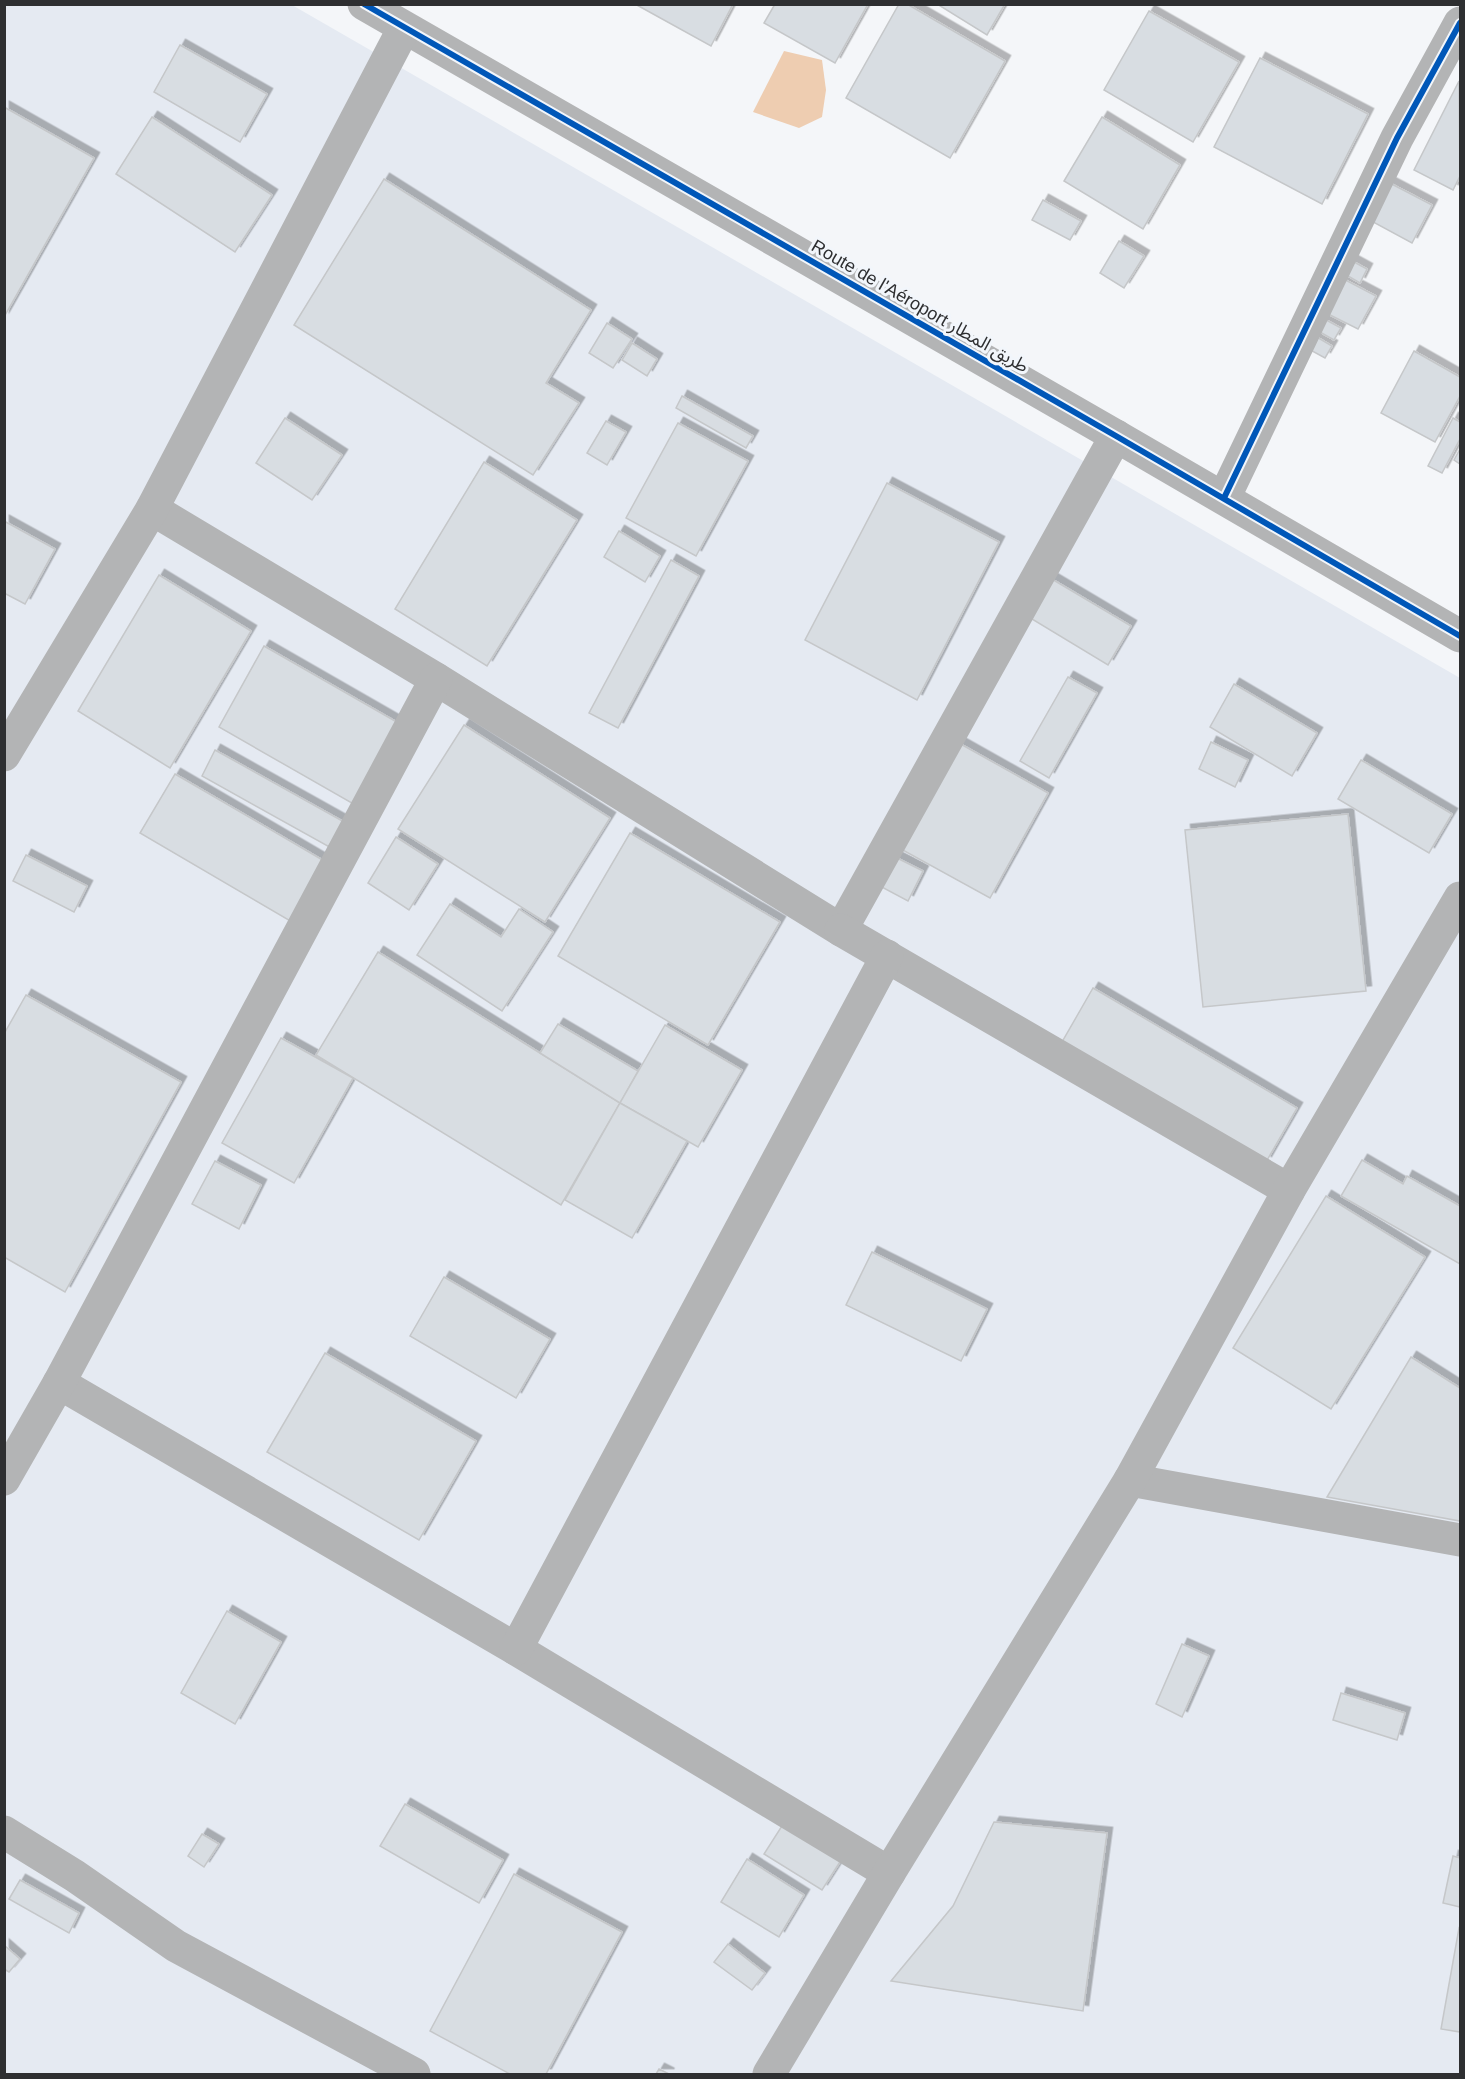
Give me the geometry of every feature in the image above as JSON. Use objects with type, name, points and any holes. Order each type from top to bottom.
[{"type":"street","name":"Route de l'Aéroport طريق المطار","points":[[364,4],[1461,636]]},
{"type":"street","points":[[1224,498],[1397,138],[1461,23]]},
{"type":"street","points":[[4,755],[13,719],[152,509],[404,28]]},
{"type":"street","points":[[841,930],[1116,436]]},
{"type":"street","points":[[152,509],[436,679],[841,930],[1289,1190]]},
{"type":"street","points":[[5,1477],[59,1383],[436,679]]},
{"type":"street","points":[[769,2074],[1130,1479],[1289,1190],[1461,898]]},
{"type":"street","points":[[516,1649],[887,956]]},
{"type":"street","points":[[59,1383],[516,1649],[889,1873]]},
{"type":"street","points":[[1130,1479],[1461,1540]]},
{"type":"street","points":[[4,1832],[75,1876],[176,1946],[414,2074]]},
{"type":"shaded area","points":[[5,5],[292,5],[1460,678],[1460,2074],[5,2074]]},
{"type":"shaded area","points":[[784,51],[822,60],[826,90],[822,117],[799,128],[753,112]]},
{"type":"building","points":[[635,4],[733,4],[711,46]]},
{"type":"building","points":[[775,4],[868,4],[835,63],[764,23]]},
{"type":"building","points":[[899,4],[907,4],[1005,61],[950,158],[846,98]]},
{"type":"building","points":[[937,4],[1005,4],[987,35]]},
{"type":"building","points":[[1149,11],[1239,62],[1193,142],[1104,90]]},
{"type":"building","points":[[180,45],[267,94],[240,142],[154,92]]},
{"type":"building","points":[[1260,58],[1368,114],[1322,204],[1214,147]]},
{"type":"building","points":[[1459,81],[1460,176],[1453,190],[1414,170]]},
{"type":"building","points":[[4,107],[94,158],[4,317]]},
{"type":"building","points":[[152,117],[272,195],[235,252],[116,174]]},
{"type":"building","points":[[1102,117],[1180,165],[1143,229],[1064,181]]},
{"type":"building","points":[[384,179],[591,310],[546,383],[579,403],[533,475],[294,325]]},
{"type":"building","points":[[1382,179],[1432,205],[1412,243],[1362,216]]},
{"type":"building","points":[[1043,200],[1081,221],[1070,240],[1032,220]]},
{"type":"building","points":[[1119,241],[1144,256],[1124,288],[1100,273]]},
{"type":"building","points":[[1343,256],[1367,269],[1360,283],[1336,269]]},
{"type":"building","points":[[1334,274],[1376,296],[1358,329],[1316,308]]},
{"type":"building","points":[[1317,315],[1341,328],[1334,340],[1311,327]]},
{"type":"building","points":[[607,323],[632,339],[613,368],[589,353]]},
{"type":"building","points":[[1310,333],[1332,346],[1325,358],[1303,346]]},
{"type":"building","points":[[632,343],[657,359],[647,376],[622,360]]},
{"type":"building","points":[[1414,351],[1460,377],[1460,396],[1435,442],[1381,413]]},
{"type":"building","points":[[682,396],[753,436],[746,448],[676,408]]},
{"type":"building","points":[[285,418],[342,455],[312,500],[256,463]]},
{"type":"building","points":[[1453,418],[1460,422],[1460,439],[1442,473],[1428,466]]},
{"type":"building","points":[[606,421],[626,432],[607,465],[587,453]]},
{"type":"building","points":[[678,423],[748,461],[696,556],[626,518]]},
{"type":"building","points":[[1460,449],[1460,464],[1454,460]]},
{"type":"building","points":[[484,462],[577,520],[487,666],[395,609]]},
{"type":"building","points":[[887,483],[999,542],[917,700],[805,640]]},
{"type":"building","points":[[4,521],[55,549],[25,604],[4,593]]},
{"type":"building","points":[[619,531],[660,556],[645,582],[604,557]]},
{"type":"building","points":[[671,560],[699,576],[618,728],[589,713]]},
{"type":"building","points":[[159,575],[251,631],[170,768],[78,711]]},
{"type":"building","points":[[1045,575],[1131,626],[1108,665],[1022,613]]},
{"type":"building","points":[[264,646],[402,725],[357,806],[219,727]]},
{"type":"building","points":[[1068,677],[1097,693],[1049,778],[1020,761]]},
{"type":"building","points":[[1234,684],[1317,733],[1292,776],[1210,727]]},
{"type":"building","points":[[464,725],[610,818],[545,922],[398,829]]},
{"type":"building","points":[[957,742],[1048,793],[990,898],[899,848]]},
{"type":"building","points":[[1211,742],[1248,760],[1235,787],[1199,769]]},
{"type":"building","points":[[215,750],[346,823],[333,849],[202,776]]},
{"type":"building","points":[[1361,760],[1452,814],[1429,853],[1338,799]]},
{"type":"building","points":[[175,774],[326,862],[292,922],[140,833]]},
{"type":"building","points":[[1348,814],[1366,991],[1203,1007],[1185,830]]},
{"type":"building","points":[[630,833],[780,922],[708,1045],[558,956]]},
{"type":"building","points":[[396,837],[438,864],[409,910],[368,883]]},
{"type":"building","points":[[26,855],[87,886],[74,912],[13,881]]},
{"type":"building","points":[[891,855],[923,871],[908,901],[876,884]]},
{"type":"building","points":[[450,904],[501,937],[519,909],[553,932],[502,1011],[417,955]]},
{"type":"building","points":[[378,952],[620,1103],[561,1205],[316,1055]]},
{"type":"building","points":[[1093,988],[1297,1108],[1266,1162],[1062,1042]]},
{"type":"building","points":[[26,995],[181,1082],[65,1292],[4,1257],[4,1034]]},
{"type":"building","points":[[558,1024],[638,1071],[620,1103],[540,1053]]},
{"type":"building","points":[[665,1025],[742,1070],[698,1147],[620,1103]]},
{"type":"building","points":[[281,1038],[353,1078],[294,1183],[222,1143]]},
{"type":"building","points":[[620,1103],[687,1141],[632,1238],[565,1200]]},
{"type":"building","points":[[1362,1160],[1403,1184],[1407,1176],[1460,1206],[1460,1264],[1341,1196]]},
{"type":"building","points":[[215,1161],[261,1185],[239,1229],[192,1204]]},
{"type":"building","points":[[1326,1196],[1425,1257],[1331,1409],[1233,1348]]},
{"type":"building","points":[[872,1252],[987,1309],[961,1361],[846,1305]]},
{"type":"building","points":[[444,1277],[550,1339],[516,1398],[410,1336]]},
{"type":"building","points":[[325,1353],[476,1441],[419,1540],[267,1452]]},
{"type":"building","points":[[1411,1357],[1460,1388],[1460,1521],[1327,1497]]},
{"type":"building","points":[[227,1611],[281,1642],[235,1724],[181,1693]]},
{"type":"building","points":[[1182,1644],[1209,1656],[1182,1717],[1156,1704]]},
{"type":"building","points":[[1341,1693],[1405,1713],[1397,1740],[1333,1720]]},
{"type":"building","points":[[405,1804],[503,1860],[479,1903],[380,1846]]},
{"type":"building","points":[[787,1818],[845,1854],[822,1890],[764,1854]]},
{"type":"building","points":[[994,1822],[1107,1833],[1083,2011],[891,1981],[953,1906]]},
{"type":"building","points":[[202,1834],[219,1844],[204,1867],[188,1856]]},
{"type":"building","points":[[1453,1856],[1460,1858],[1460,1907],[1443,1903]]},
{"type":"building","points":[[747,1859],[804,1895],[779,1937],[721,1902]]},
{"type":"building","points":[[514,1874],[622,1932],[546,2074],[510,2074],[430,2031]]},
{"type":"building","points":[[20,1880],[79,1913],[69,1933],[9,1899]]},
{"type":"building","points":[[1460,1929],[1460,2032],[1441,2029]]},
{"type":"building","points":[[728,1944],[765,1973],[752,1990],[714,1962]]},
{"type":"building","points":[[4,1945],[20,1959],[9,1972],[4,1969]]},
{"type":"building","points":[[659,2069],[669,2074],[656,2074]]},
{"type":"cycle path","points":[[364,4],[1460,636]]},
{"type":"cycle path","points":[[1224,498],[1397,138],[1460,23]]}]
